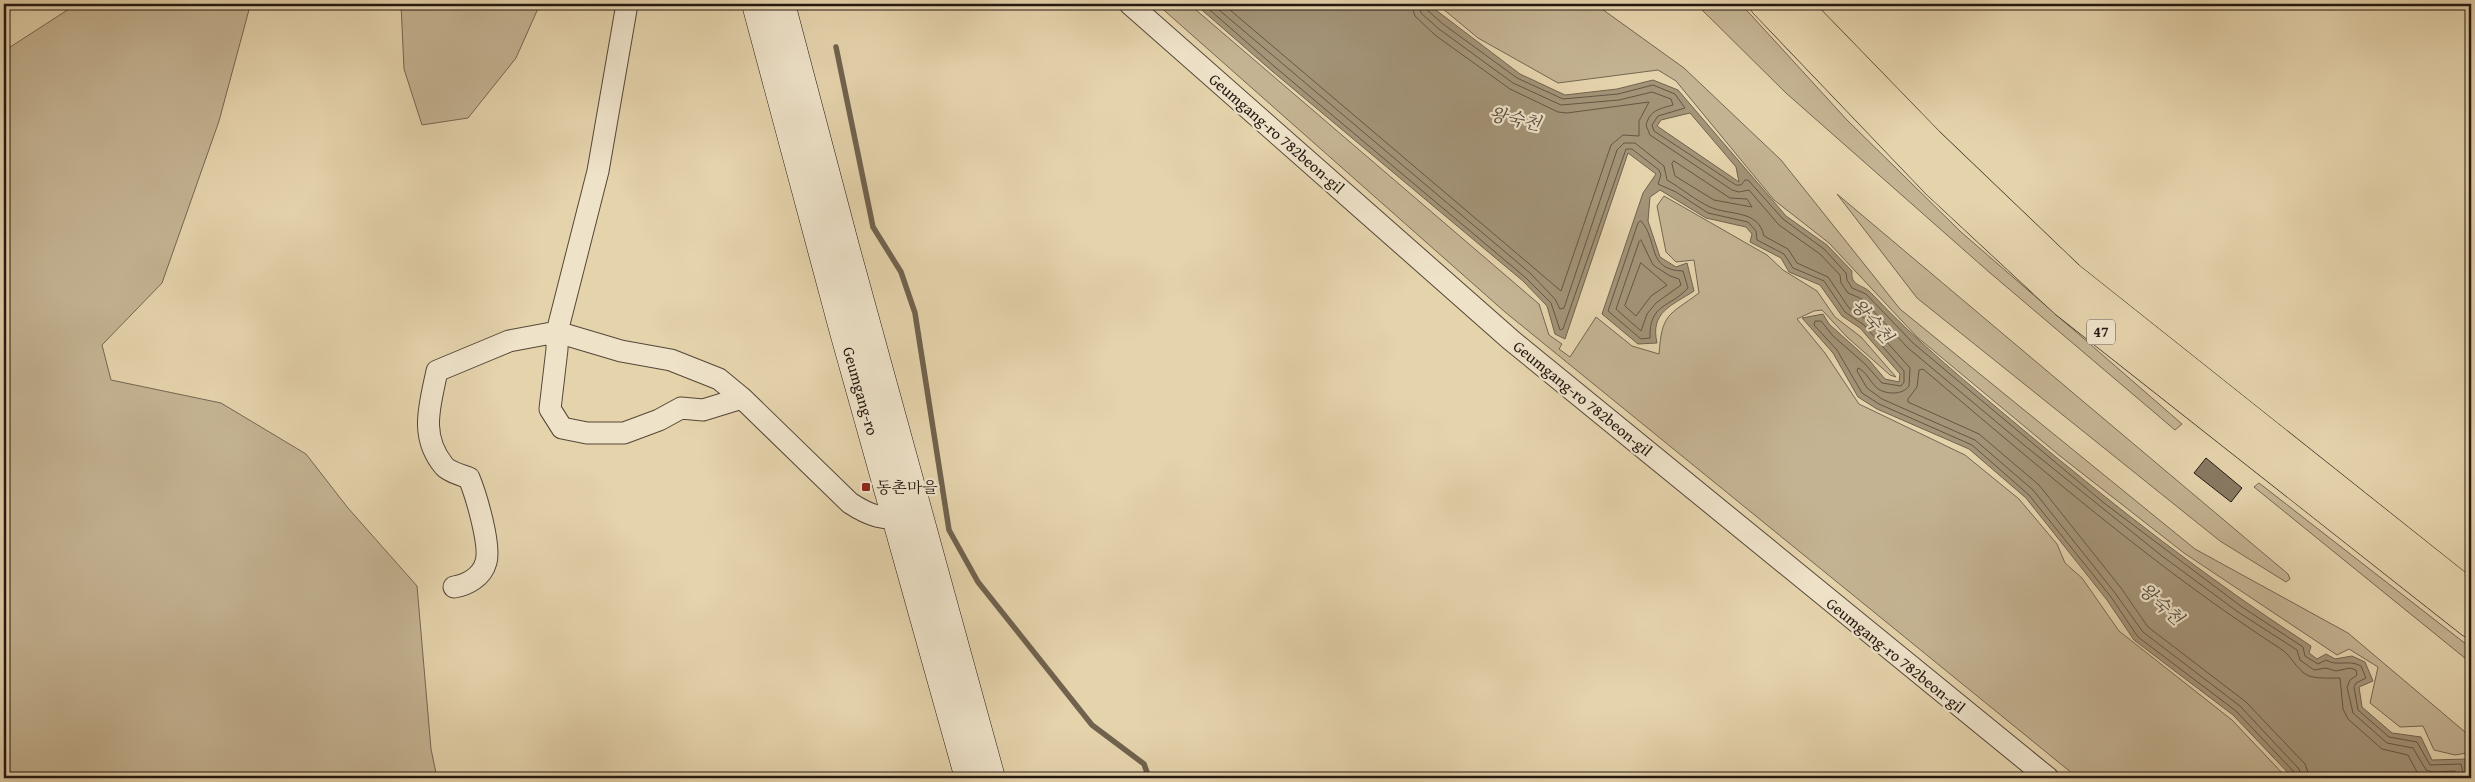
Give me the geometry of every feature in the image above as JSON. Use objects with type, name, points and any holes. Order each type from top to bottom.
[{"type":"highway","name":"47","points":[[1764,4],[1937,185],[2064,303],[2471,624]]},
{"type":"highway","name":"47","points":[[1796,4],[1930,142],[2070,276],[2471,595]]},
{"type":"street","points":[[627,4],[598,171],[557,332],[558,349],[550,409],[562,428],[587,433],[624,433],[659,420],[681,408],[704,410],[742,398]]},
{"type":"street","name":"Geumgang-ro","points":[[756,4],[907,516],[991,778]]},
{"type":"street","name":"Geumgang-ro","points":[[781,4],[846,250],[970,778]]},
{"type":"street","name":"Geumgang-ro 782beon-gil","points":[[1130,4],[1511,340],[2048,778]]},
{"type":"street","points":[[454,587],[466,585],[480,573],[486,562],[485,543],[476,496],[469,478],[445,467],[428,438],[429,409],[437,371],[509,341],[557,332],[622,350],[671,360],[719,379],[742,398],[850,503],[869,515],[907,516]]},
{"type":"shaded area","points":[[71,4],[320,4],[316,8],[250,6],[219,121],[162,283],[102,345],[111,380],[221,403],[306,454],[348,508],[417,586],[431,749],[437,778],[4,778],[4,51],[69,9]]},
{"type":"shaded area","points":[[401,4],[540,4],[516,58],[468,118],[422,125],[404,69]]},
{"type":"shaded area","points":[[1157,4],[1189,4],[1539,304],[1549,335],[1562,344],[1559,349],[1570,357],[1596,317],[1632,346],[1659,354],[1662,330],[1665,323],[1680,306],[1699,293],[1694,260],[1676,262],[1666,252],[1657,206],[1664,196],[1767,255],[1783,270],[1817,291],[1835,317],[1861,337],[1896,377],[1890,375],[1847,337],[1822,310],[1814,311],[1797,319],[1825,353],[1859,404],[1965,455],[2019,499],[2057,544],[2065,563],[2082,578],[2119,631],[2232,720],[2287,778],[2078,778],[1505,312]]},
{"type":"shaded area","points":[[1437,4],[1595,4],[1684,68],[1781,160],[1900,309],[2195,549],[2348,633],[2471,737],[2471,764],[2467,753],[2455,755],[2434,750],[2423,726],[2400,727],[2370,703],[2378,667],[2349,649],[2337,655],[2184,553],[2060,456],[1917,337],[1829,243],[1774,200],[1676,81],[1658,70],[1558,83],[1478,38]]},
{"type":"shaded area","points":[[1696,4],[1741,4],[1847,120],[1961,232],[2182,424],[2175,430],[1989,272],[1786,93]]},
{"type":"shaded area","points":[[1837,194],[2288,574],[2290,579],[2286,582],[2220,541],[1917,298]]},
{"type":"shaded area","points":[[2259,483],[2471,648],[2471,663],[2254,487]]},
{"type":"water","name":"왕숙천","points":[[1195,4],[1428,4],[1520,74],[1565,95],[1617,89],[1653,80],[1678,90],[1786,216],[1827,245],[1852,271],[1855,283],[1869,291],[1945,363],[2127,514],[2199,569],[2311,646],[2309,653],[2317,659],[2326,654],[2335,659],[2352,656],[2365,662],[2373,681],[2359,687],[2362,707],[2392,733],[2421,737],[2432,760],[2467,759],[2470,778],[2293,778],[2233,715],[2134,640],[2107,600],[2026,498],[1969,449],[1877,409],[1858,397],[1833,353],[1802,318],[1823,314],[1829,324],[1869,360],[1885,379],[1899,382],[1900,374],[1860,328],[1842,316],[1820,285],[1789,272],[1781,258],[1750,242],[1752,234],[1746,227],[1706,218],[1660,190],[1650,197],[1648,221],[1660,257],[1676,267],[1687,263],[1694,291],[1664,311],[1657,324],[1657,343],[1638,344],[1602,314],[1643,193],[1656,174],[1628,153],[1565,339],[1555,334],[1547,306],[1523,281],[1272,71]],"holes":[[[1690,113],[1736,167],[1739,182],[1657,126],[1661,120]]]},
{"type":"building","points":[[2206,458],[2242,488],[2231,502],[2194,473]]},
{"type":"waterway","points":[[836,47],[873,227],[901,272],[915,313],[949,530],[978,582],[1092,725],[1144,764],[1149,778]]},
{"type":"place","name":"동촌마을","points":[[866,487]]}]
